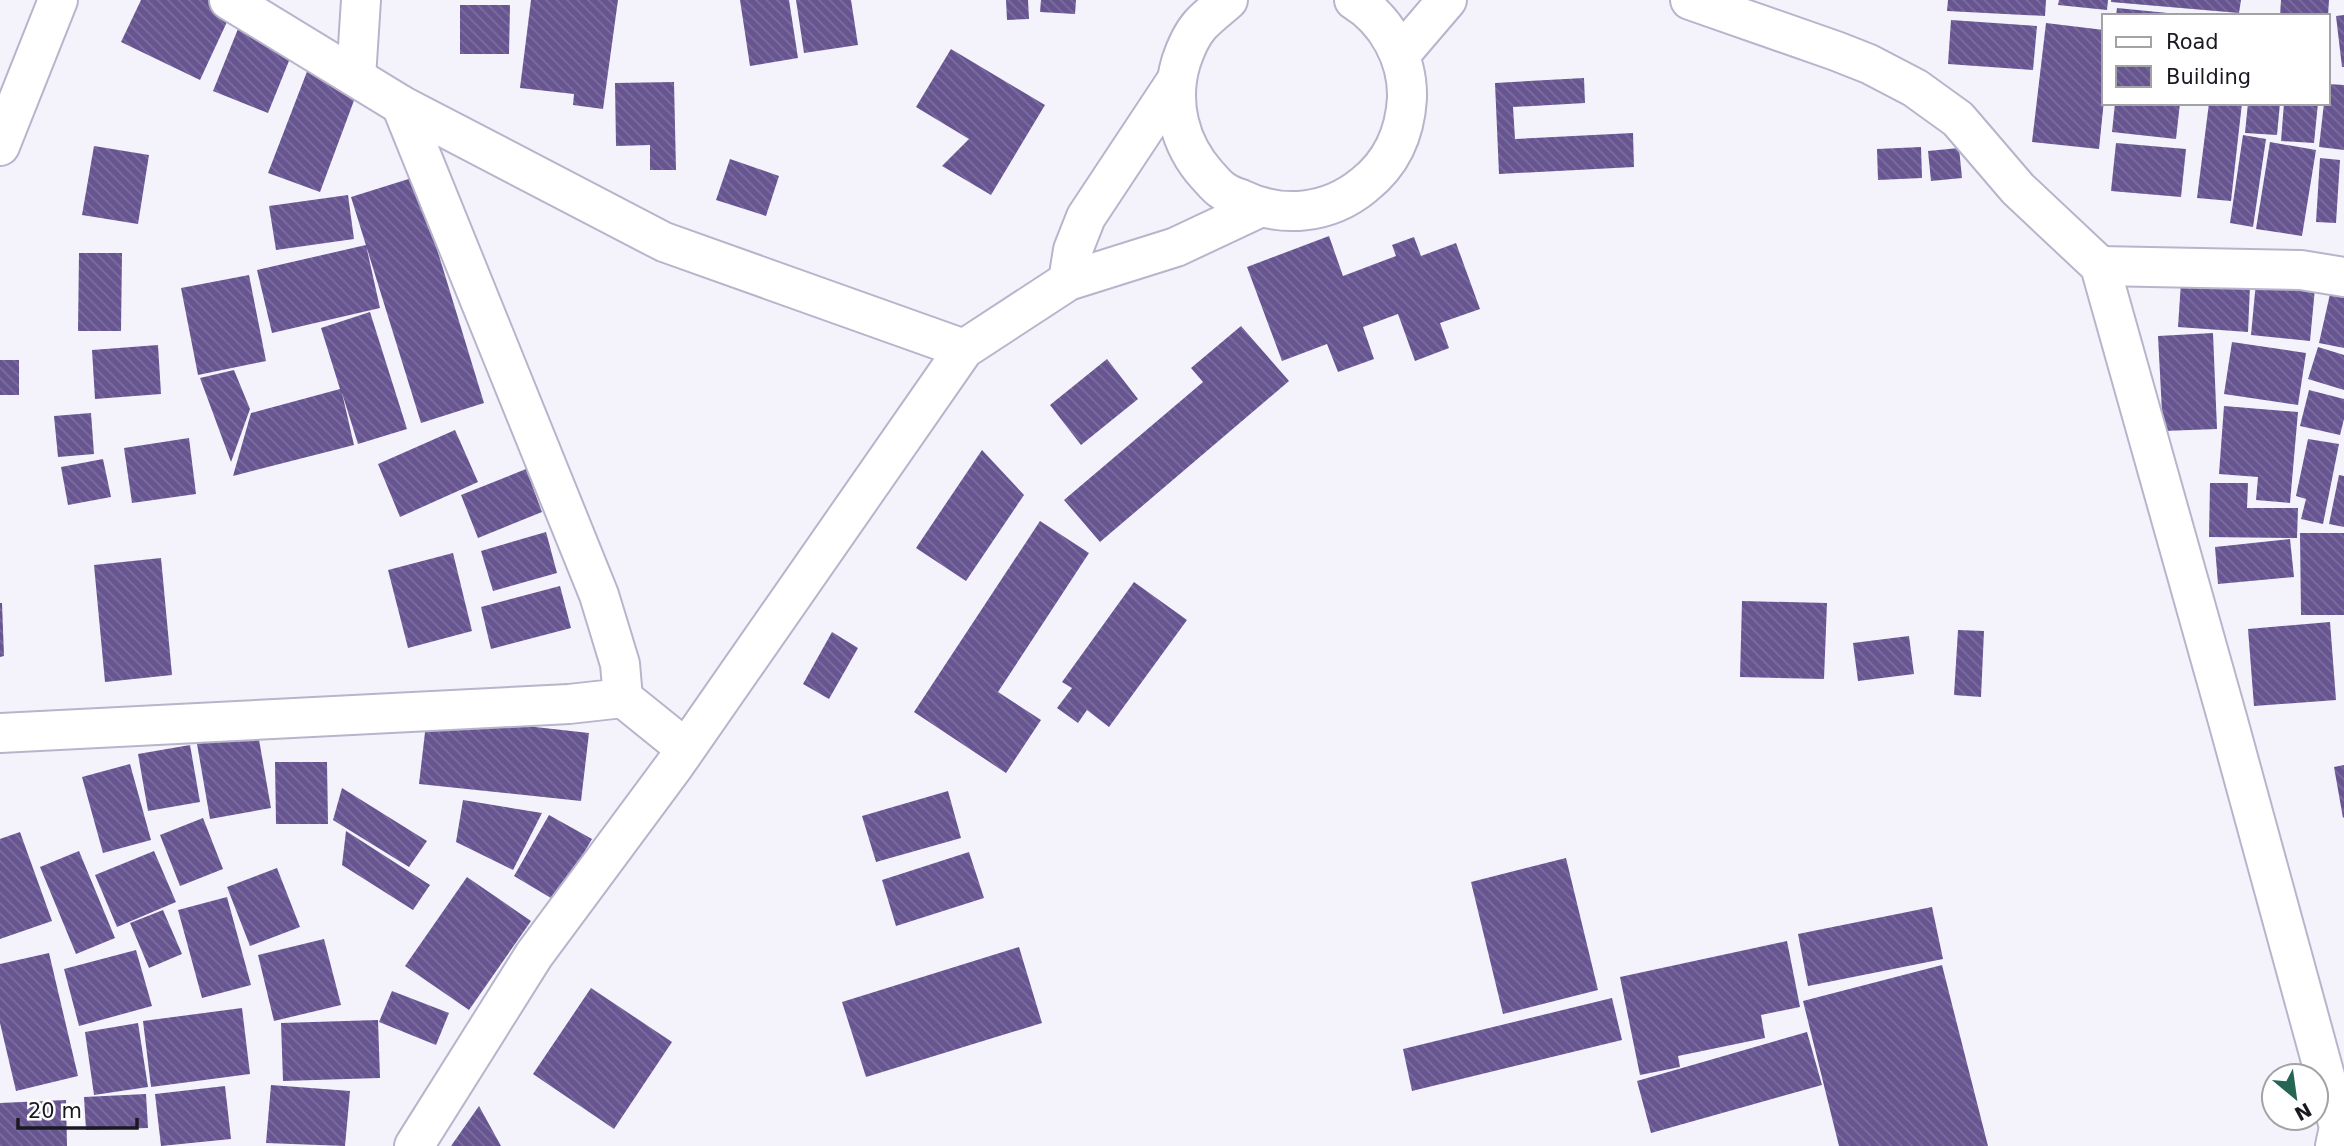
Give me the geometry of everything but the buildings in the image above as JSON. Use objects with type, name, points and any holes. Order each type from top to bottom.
[{"type":"street","points":[[0,146],[58,0]]},
{"type":"street","points":[[229,0],[401,105],[664,243],[964,349]]},
{"type":"street","points":[[356,77],[361,0]]},
{"type":"street","points":[[1068,281],[1073,250],[1086,217],[1176,80],[1200,13],[1228,0]]},
{"type":"street","points":[[1176,80],[1178,122],[1194,160],[1222,191],[1259,208],[1291,212],[1323,208],[1352,195],[1377,174],[1395,149],[1406,118],[1407,86],[1400,55],[1385,28],[1363,5],[1354,0]]},
{"type":"street","points":[[1400,55],[1447,0]]},
{"type":"street","points":[[1690,0],[1847,55],[1915,88],[1958,119],[2018,189],[2100,266],[2228,721],[2339,1133]]},
{"type":"street","points":[[401,105],[599,595],[620,664],[623,698]]},
{"type":"street","points":[[414,1146],[534,955],[685,748],[964,349],[1068,281],[1176,247],[1259,208]]},
{"type":"street","points":[[2100,266],[2301,270],[2344,277]]},
{"type":"street","points":[[0,733],[569,704],[623,698],[685,748]]}]
